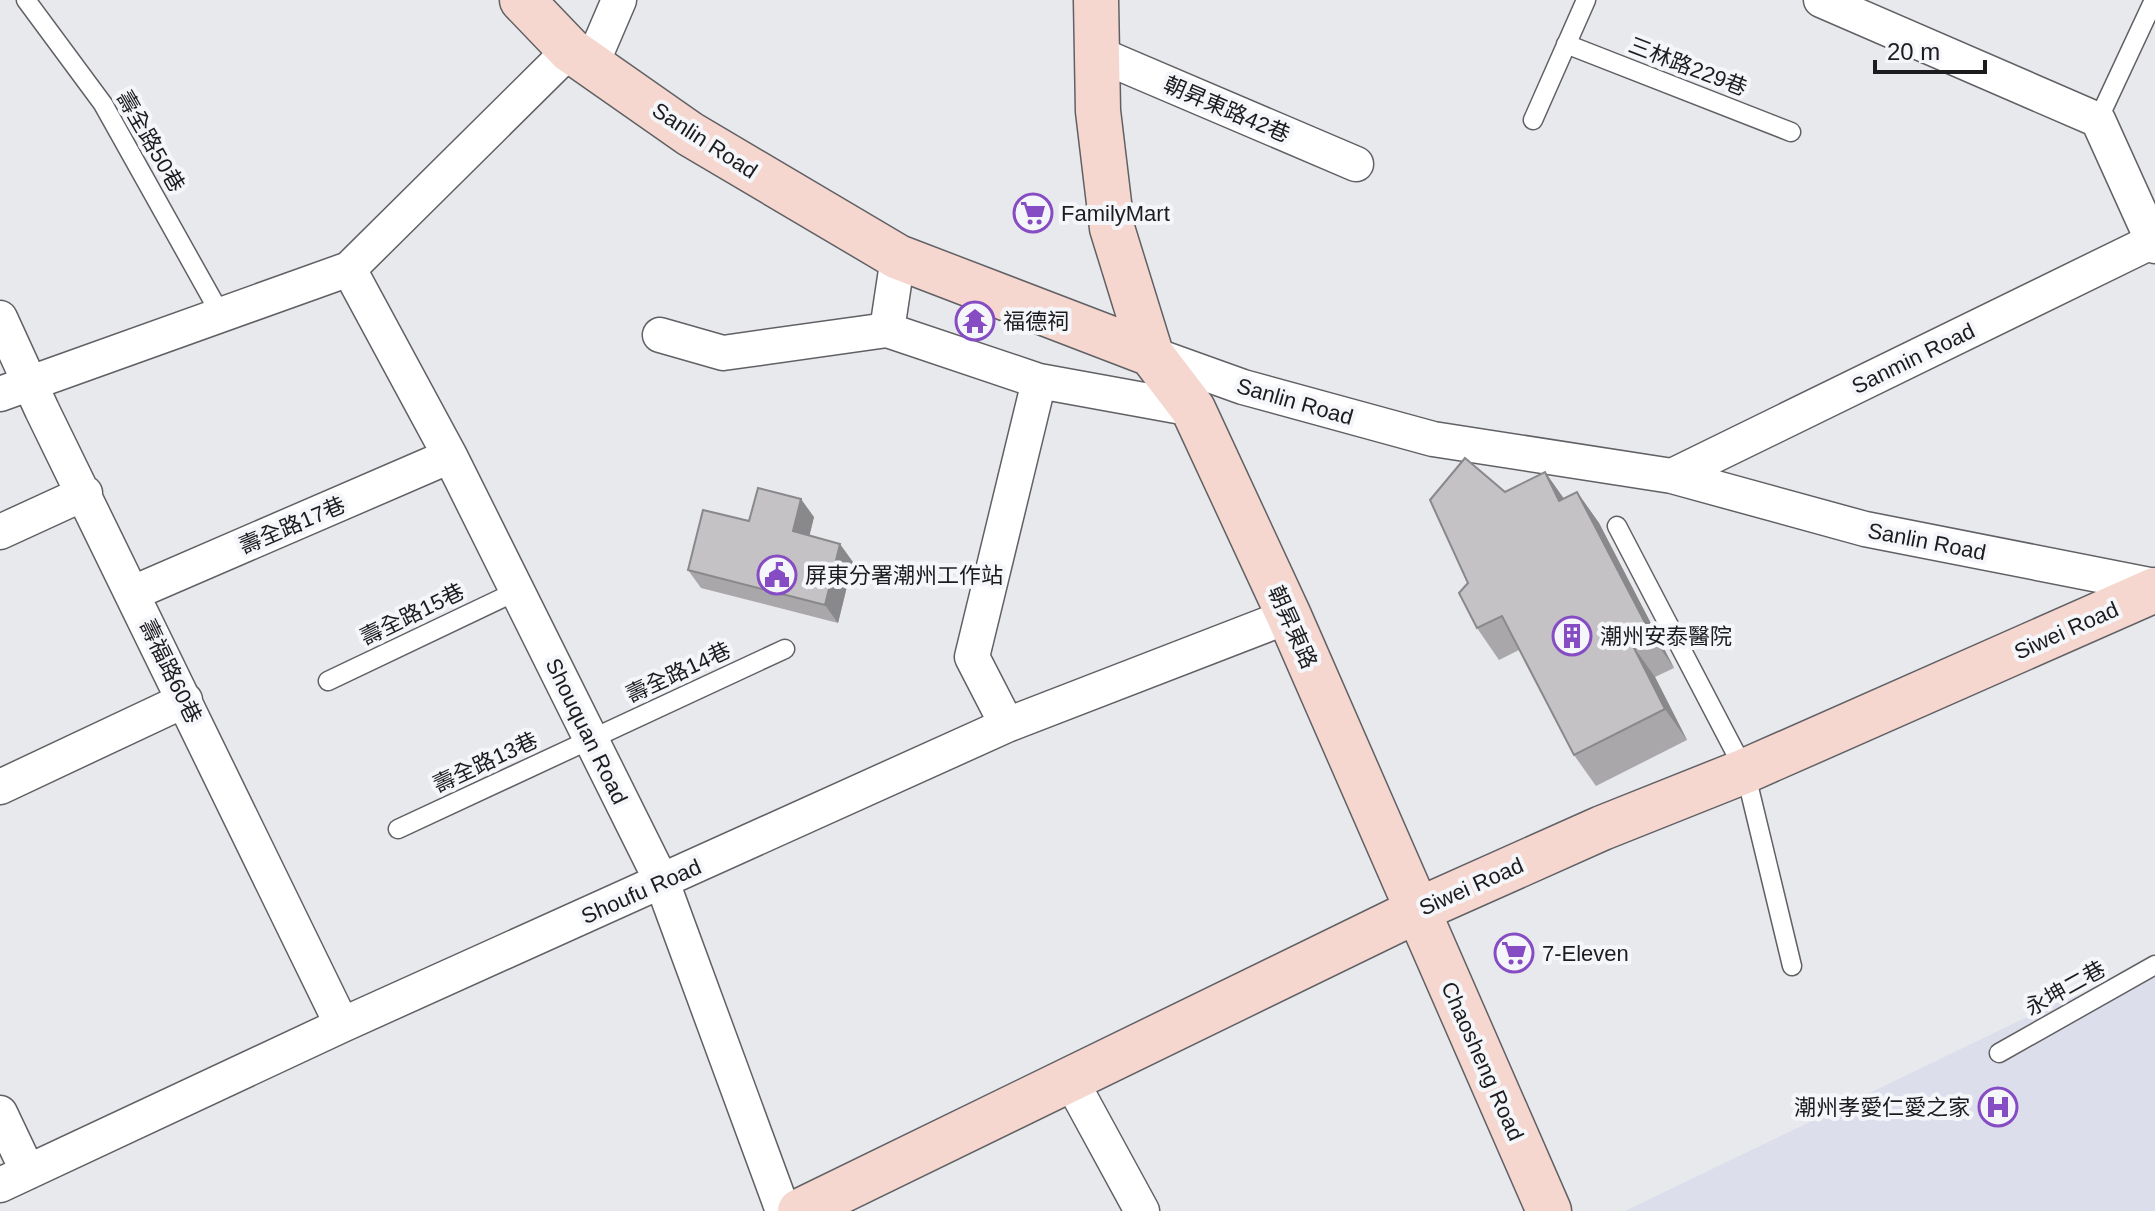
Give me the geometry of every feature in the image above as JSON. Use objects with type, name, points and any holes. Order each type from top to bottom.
[{"type":"main road","name":"Sanlin Road","points":[[522,0],[581,57],[690,134],[898,257],[1151,354]]},
{"type":"main road","points":[[1096,0],[1098,111],[1112,228],[1151,354]]},
{"type":"main road","name":"朝昇東路","points":[[1151,354],[1193,409],[1289,616],[1416,911]]},
{"type":"main road","name":"Siwei Road","points":[[800,1211],[1416,911],[1602,828],[1745,771],[2155,588]]},
{"type":"main road","name":"Chaosheng Road","points":[[1416,911],[1545,1210]]},
{"type":"street","points":[[16,389],[349,269],[581,57],[619,0]]},
{"type":"street","points":[[1821,0],[2098,120],[2154,243]]},
{"type":"street","name":"朝昇東路42巷","points":[[1098,54],[1356,164]]},
{"type":"street","name":"Sanmin Road","points":[[1672,476],[2154,243]]},
{"type":"street","points":[[887,330],[898,257]]},
{"type":"street","name":"Shouquan Road","points":[[349,269],[450,456],[662,882],[783,1211]]},
{"type":"street","name":"壽福路60巷","points":[[0,318],[16,389],[85,493],[342,1025]]},
{"type":"street","points":[[660,335],[723,353],[887,330],[1039,381],[1193,409]]},
{"type":"street","name":"Sanlin Road","points":[[1151,354],[1243,387],[1433,439],[1672,476],[1865,529],[2155,588]]},
{"type":"street","points":[[1007,725],[972,657],[1039,381]]},
{"type":"street","name":"壽全路17巷","points":[[133,593],[450,456]]},
{"type":"street","points":[[0,532],[85,493]]},
{"type":"street","name":"Shoufu Road","points":[[14,1178],[342,1025],[1007,725],[1289,616]]},
{"type":"street","points":[[0,787],[185,700]]},
{"type":"street","points":[[1070,1079],[1142,1211]]},
{"type":"street","points":[[0,1113],[14,1178]]},
{"type":"lane","name":"壽全路50巷","points":[[26,0],[103,104],[221,315]]},
{"type":"lane","points":[[1533,120],[1586,0]]},
{"type":"lane","points":[[2098,120],[2154,0]]},
{"type":"lane","name":"三林路229巷","points":[[1566,44],[1791,132]]},
{"type":"lane","points":[[1617,526],[1745,771],[1792,966]]},
{"type":"lane","name":"壽全路15巷","points":[[328,681],[517,591]]},
{"type":"lane","name":"壽全路14巷","points":[[591,739],[785,649]]},
{"type":"lane","name":"壽全路13巷","points":[[398,829],[591,739]]},
{"type":"lane","name":"永坤二巷","points":[[1999,1053],[2155,965]]},
{"type":"shaded area","name":"潮州孝愛仁愛之家","points":[[2155,971],[2155,1211],[1625,1211],[2058,1002]]},
{"type":"building","name":"潮州安泰醫院","points":[[1465,458],[1505,492],[1545,472],[1559,501],[1577,492],[1652,636],[1633,646],[1665,709],[1574,755],[1502,616],[1477,628],[1459,593],[1468,583],[1430,500]]},
{"type":"building","name":"屏東分署潮州工作站","points":[[758,488],[801,499],[793,531],[840,544],[825,605],[688,570],[703,510],[749,521]]},
{"type":"place","name":"FamilyMart","points":[[1033,213]]},
{"type":"place","name":"福德祠","points":[[975,321]]},
{"type":"place","name":"屏東分署潮州工作站","points":[[777,575]]},
{"type":"place","name":"潮州安泰醫院","points":[[1572,636]]},
{"type":"place","name":"7-Eleven","points":[[1514,953]]},
{"type":"place","name":"潮州孝愛仁愛之家","points":[[1998,1107]]}]
